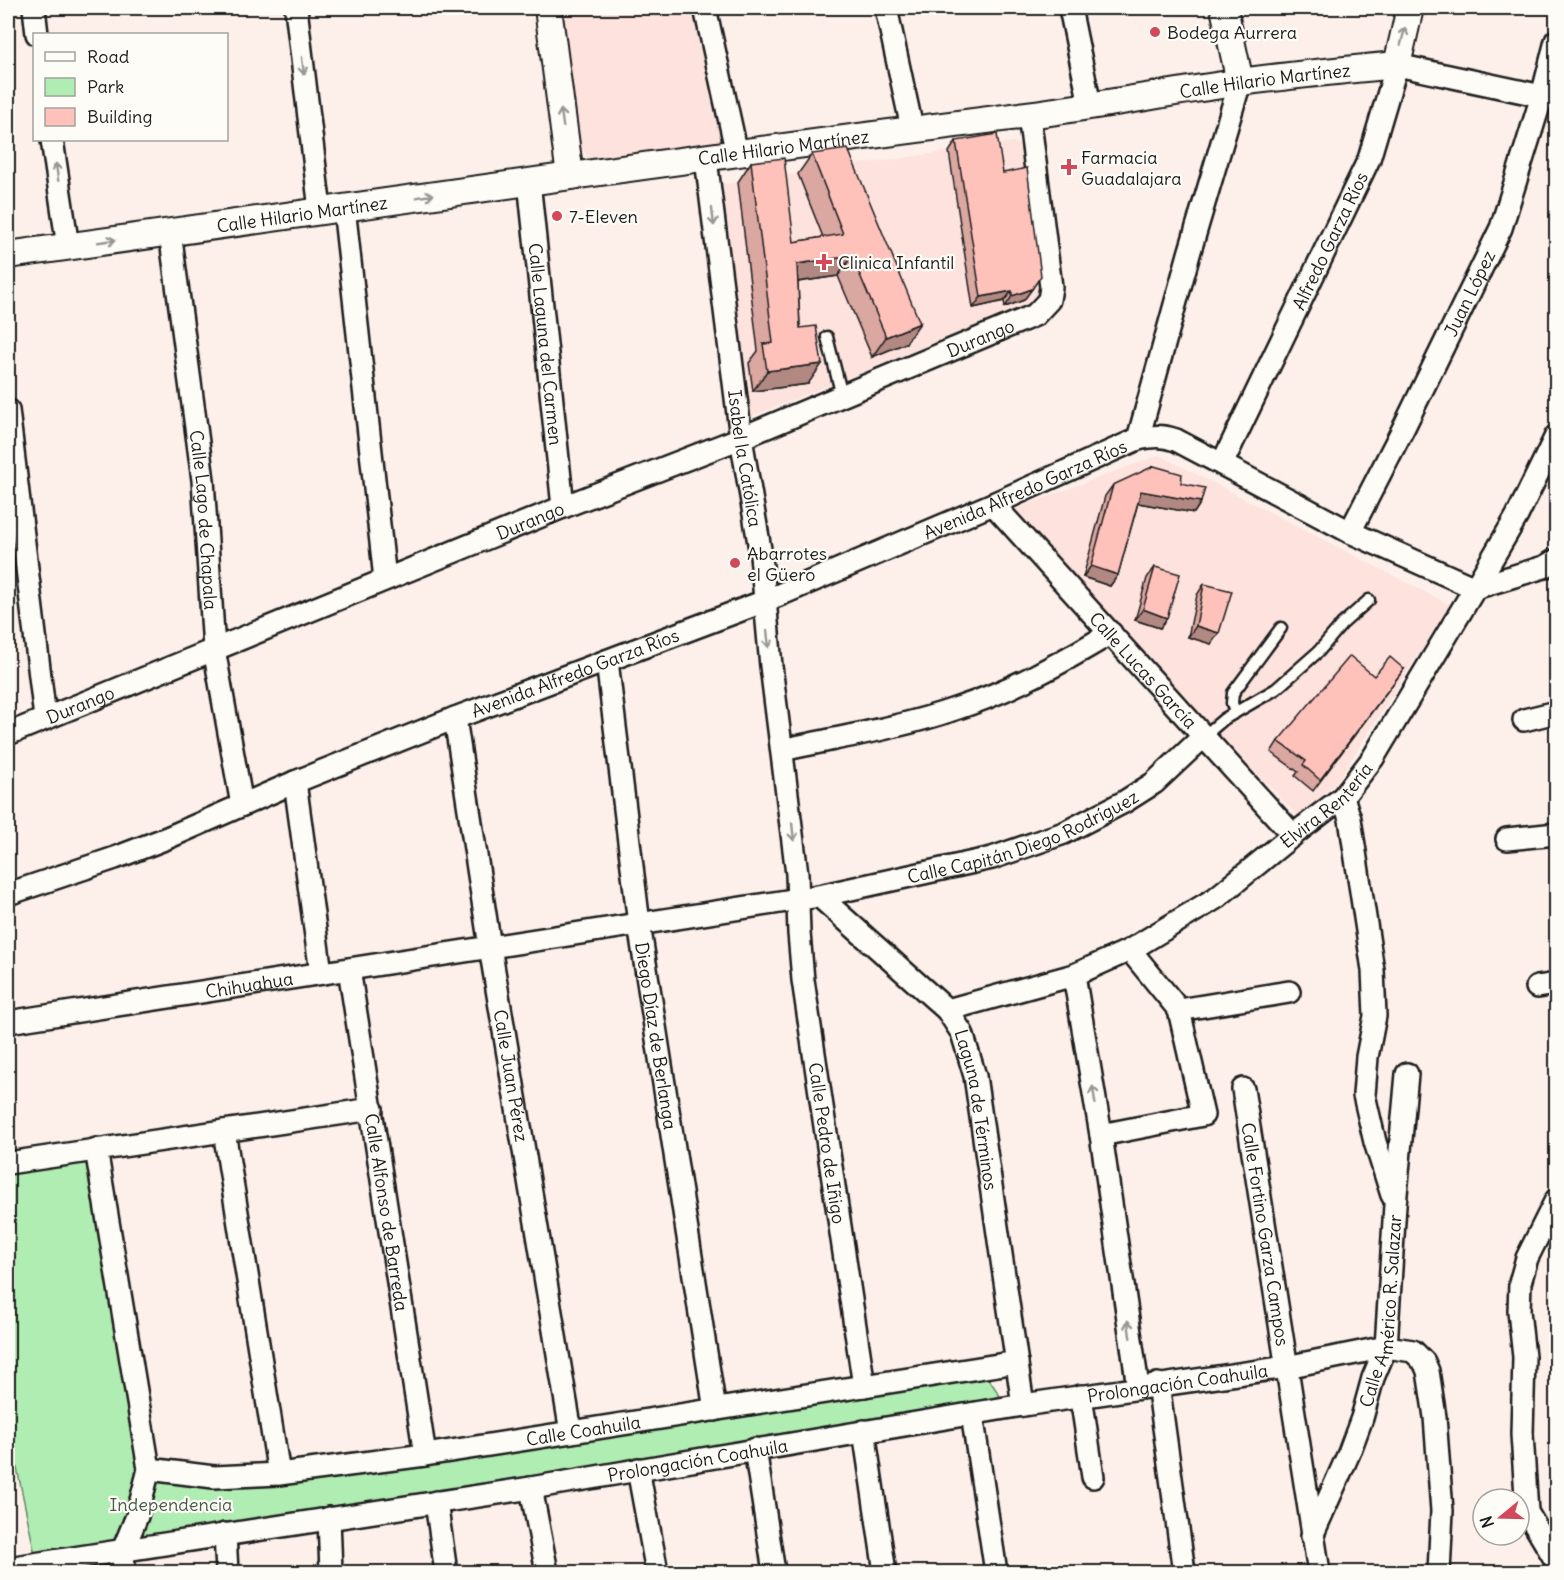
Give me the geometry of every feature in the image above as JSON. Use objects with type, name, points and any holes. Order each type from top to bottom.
[{"type":"street","points":[[34,8],[38,33]]},
{"type":"street","points":[[296,8],[332,208],[385,579]]},
{"type":"street","points":[[548,8],[570,176]]},
{"type":"street","points":[[705,8],[737,154]]},
{"type":"street","points":[[886,8],[912,128]]},
{"type":"street","points":[[1070,8],[1090,105]]},
{"type":"street","points":[[1138,440],[1189,254],[1240,82],[1224,8]]},
{"type":"street","name":"Alfredo Garza Ríos","points":[[1222,464],[1369,159],[1410,8]]},
{"type":"street","name":"Juan López","points":[[1350,532],[1404,428],[1501,228],[1549,97],[1557,41]]},
{"type":"street","name":"Calle Hilario Martínez","points":[[8,255],[332,208],[1029,114],[1240,82],[1396,65],[1549,97]]},
{"type":"street","name":"Durango","points":[[8,734],[563,507],[741,438],[1035,315],[1049,300],[1051,287],[1029,114]]},
{"type":"street","points":[[52,141],[68,247]]},
{"type":"street","name":"Isabel la Católica","points":[[706,159],[741,438],[761,555],[770,656],[782,750],[808,898]]},
{"type":"street","name":"Calle Laguna del Carmen","points":[[530,182],[563,507]]},
{"type":"street","name":"Calle Lago de Chapala","points":[[170,232],[202,480],[214,649],[242,805]]},
{"type":"street","points":[[8,410],[45,718]]},
{"type":"street","name":"Avenida Alfredo Garza Ríos","points":[[8,894],[115,858],[294,782],[455,718],[765,600],[1138,440],[1155,435],[1165,436],[1350,532],[1475,588]]},
{"type":"street","name":"Elvira Rentería","points":[[947,1010],[1074,975],[1130,950],[1216,898],[1343,797],[1373,758],[1475,588],[1516,516],[1557,435]]},
{"type":"street","name":"Calle Lucas García","points":[[993,504],[1293,835]]},
{"type":"street","points":[[1475,588],[1544,567],[1557,560]]},
{"type":"street","points":[[782,750],[920,719],[964,706],[1018,685],[1111,633]]},
{"type":"street","name":"Diego Díaz de Berlanga","points":[[607,661],[639,924],[715,1410]]},
{"type":"street","points":[[1524,720],[1557,712]]},
{"type":"street","name":"Calle Juan Pérez","points":[[455,718],[490,947],[571,1432]]},
{"type":"street","name":"Calle Capitán Diego Rodríguez","points":[[490,947],[808,898],[992,858],[1064,832],[1124,802],[1154,783],[1204,736]]},
{"type":"street","points":[[294,782],[321,973]]},
{"type":"street","points":[[1343,797],[1350,819],[1373,970],[1375,1016],[1367,1057],[1364,1095],[1375,1142],[1395,1205]]},
{"type":"street","points":[[1507,839],[1557,834]]},
{"type":"street","name":"Laguna de Términos","points":[[808,898],[947,1010],[962,1033],[975,1076],[1023,1405]]},
{"type":"street","name":"Calle Pedro de Iñigo","points":[[808,898],[799,943],[803,980],[864,1386]]},
{"type":"street","name":"Chihuahua","points":[[8,1022],[490,947]]},
{"type":"street","points":[[1101,1135],[1203,1115],[1179,1010],[1130,950]]},
{"type":"street","name":"Calle Alfonso de Barreda","points":[[349,969],[425,1455]]},
{"type":"street","points":[[1074,975],[1101,1135],[1184,1572]]},
{"type":"street","points":[[1179,1010],[1289,992]]},
{"type":"street","name":"Calle Américo R. Salazar","points":[[1312,1536],[1352,1444],[1373,1378],[1386,1347],[1395,1205],[1407,1074]]},
{"type":"street","name":"Calle Fortino Garza Campos","points":[[1243,1089],[1319,1572]]},
{"type":"street","points":[[8,1162],[372,1109]]},
{"type":"street","points":[[224,1131],[279,1474]]},
{"type":"street","points":[[96,1149],[149,1469],[137,1516],[123,1550],[124,1572]]},
{"type":"street","points":[[1557,1200],[1527,1258],[1520,1283],[1519,1311],[1524,1357],[1522,1434],[1527,1512],[1557,1561]]},
{"type":"street","points":[[1386,1347],[1413,1351],[1424,1362],[1428,1371],[1435,1417],[1442,1511],[1439,1572]]},
{"type":"street","name":"Prolongación Coahuila","points":[[15,1569],[123,1550],[531,1488],[1023,1405],[1286,1367],[1386,1347]]},
{"type":"street","name":"Calle Coahuila","points":[[149,1469],[214,1477],[279,1474],[425,1455],[1017,1362]]},
{"type":"street","points":[[1081,1396],[1093,1477]]},
{"type":"street","points":[[972,1414],[996,1572]]},
{"type":"street","points":[[864,1431],[885,1572]]},
{"type":"street","points":[[755,1449],[774,1572]]},
{"type":"street","points":[[638,1469],[657,1572]]},
{"type":"street","points":[[531,1488],[547,1572]]},
{"type":"street","points":[[436,1502],[446,1572]]},
{"type":"street","points":[[329,1518],[331,1572]]},
{"type":"street","points":[[225,1534],[227,1572]]},
{"type":"lane","points":[[827,337],[842,396]]},
{"type":"lane","points":[[1204,736],[1235,713],[1276,689],[1319,651],[1342,624],[1369,600]]},
{"type":"lane","points":[[1235,713],[1232,703],[1233,693],[1281,628]]},
{"type":"shaded area","points":[[558,8],[703,8],[723,139],[708,145],[607,161],[587,157],[581,146]]},
{"type":"shaded area","name":"Clinica Infantil","points":[[1013,142],[1026,148],[1041,292],[1033,304],[750,417],[723,184]]},
{"type":"shaded area","points":[[1159,455],[1450,605],[1336,783],[1299,817],[1004,513]]},
{"type":"green space","name":"Independencia","points":[[96,1149],[149,1469],[214,1477],[985,1373],[1002,1399],[948,1410],[282,1515],[126,1543],[37,1564],[8,1425],[8,1163]]},
{"type":"building","points":[[997,134],[1003,173],[1027,168],[1041,276],[1032,289],[1012,296],[1012,291],[981,297],[956,141]]},
{"type":"building","points":[[848,149],[920,323],[886,337],[852,256],[797,264],[800,328],[816,326],[822,364],[767,371],[763,344],[773,343],[751,162],[784,158],[794,242],[843,234],[812,154]]},
{"type":"building","points":[[1154,466],[1182,474],[1181,483],[1205,488],[1201,502],[1141,491],[1118,575],[1091,566],[1113,485]]},
{"type":"building","points":[[1155,567],[1180,574],[1167,618],[1143,609]]},
{"type":"building","points":[[1204,584],[1232,591],[1219,633],[1196,626]]},
{"type":"building","points":[[1350,656],[1374,676],[1390,657],[1404,669],[1320,780],[1303,765],[1306,761],[1278,741]]},
{"type":"place","name":"Bodega Aurrera","points":[[1155,32]]},
{"type":"place","name":"Farmacia Guadalajara","points":[[1069,167]]},
{"type":"place","name":"7-Eleven","points":[[557,216]]},
{"type":"place","name":"Clinica Infantil","points":[[824,262]]},
{"type":"place","name":"Abarrotes el Güero","points":[[735,563]]}]
